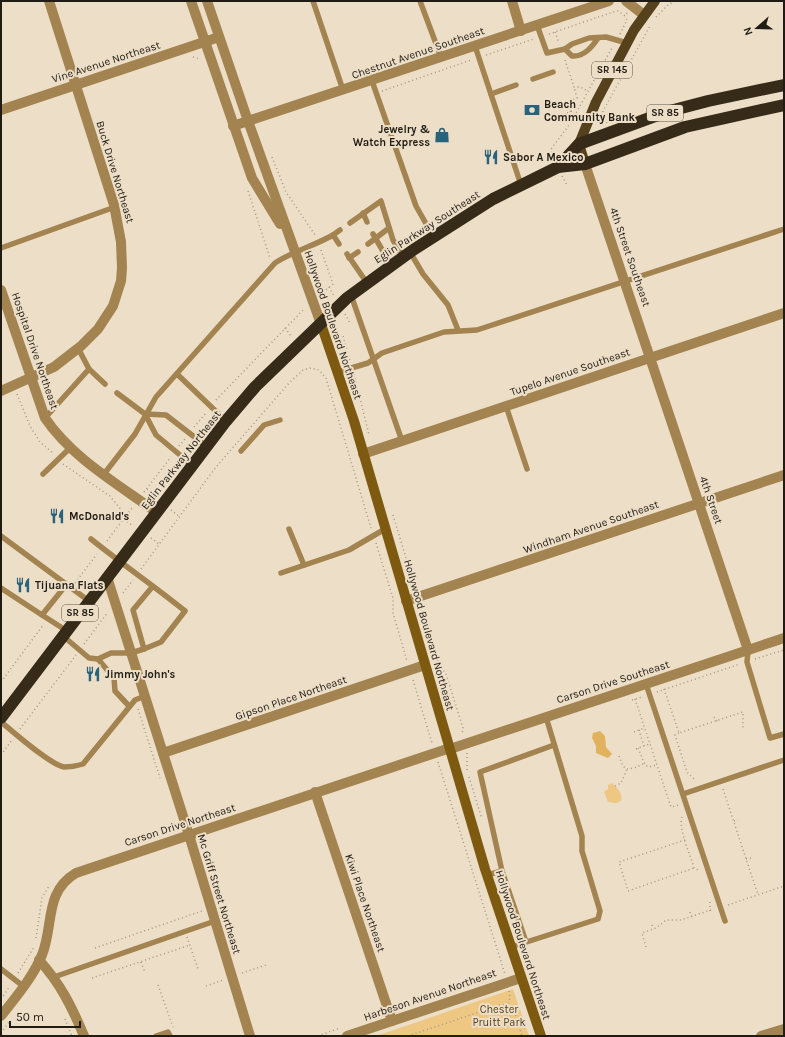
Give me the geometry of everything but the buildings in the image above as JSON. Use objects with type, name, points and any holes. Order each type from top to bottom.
[{"type":"highway","name":"Eglin Parkway Southeast","points":[[558,167],[579,144],[666,112],[708,101],[784,85]]},
{"type":"highway","name":"Eglin Parkway Southeast","points":[[321,324],[351,295],[433,236],[493,199],[558,167],[585,164],[671,131],[726,117],[784,105]]},
{"type":"highway","name":"Eglin Parkway Northeast","points":[[2,717],[226,421],[256,387],[321,324]]},
{"type":"main road","name":"SR 145","points":[[579,144],[596,102],[627,43],[644,15],[655,1]]},
{"type":"main road","points":[[579,144],[585,164]]},
{"type":"street","name":"Buck Drive Northeast","points":[[1,391],[54,367],[78,348],[98,329],[113,306],[121,281],[122,253],[115,207],[49,1]]},
{"type":"street","name":"Hollywood Boulevard Northeast","points":[[191,1],[252,178],[294,247]]},
{"type":"street","name":"Hollywood Boulevard Northeast","points":[[207,1],[248,122],[338,372],[487,875],[541,1036]]},
{"type":"street","points":[[512,1],[521,31]]},
{"type":"street","name":"Chestnut Avenue Southeast","points":[[233,126],[609,1]]},
{"type":"street","points":[[630,4],[644,15]]},
{"type":"street","name":"Vine Avenue Northeast","points":[[1,110],[219,37]]},
{"type":"street","name":"4th Street Southeast","points":[[585,164],[651,358]]},
{"type":"street","name":"Hospital Drive Northeast","points":[[1,290],[45,418],[70,448],[156,512]]},
{"type":"street","name":"Tupelo Avenue Southeast","points":[[363,454],[784,313]]},
{"type":"street","name":"4th Street","points":[[651,358],[748,650]]},
{"type":"street","name":"Windham Avenue Southeast","points":[[406,601],[784,475]]},
{"type":"street","name":"Mc Griff Street Northeast","points":[[107,577],[163,753],[184,836],[215,922],[250,1036]]},
{"type":"street","name":"Carson Drive Southeast","points":[[450,748],[463,745],[784,638]]},
{"type":"street","name":"Gipson Place Northeast","points":[[163,753],[425,665]]},
{"type":"street","name":"Carson Drive Northeast","points":[[6,1018],[39,960],[47,938],[55,896],[64,882],[76,873],[450,748]]},
{"type":"street","name":"Kiwi Place Northeast","points":[[315,792],[392,1021]]},
{"type":"street","points":[[39,960],[54,977],[67,997],[84,1036]]},
{"type":"street","name":"Harbeson Avenue Northeast","points":[[346,1032],[392,1021],[521,978]]},
{"type":"street","points":[[761,1036],[784,1029]]},
{"type":"lane","points":[[313,1],[343,90]]},
{"type":"lane","points":[[420,1],[441,57]]},
{"type":"lane","points":[[537,25],[547,54],[563,50],[572,44],[589,38],[606,37],[627,43]]},
{"type":"lane","points":[[563,50],[572,56],[581,56],[598,38]]},
{"type":"lane","points":[[475,46],[521,185]]},
{"type":"lane","points":[[533,79],[553,72]]},
{"type":"lane","points":[[372,81],[416,206],[433,236]]},
{"type":"lane","points":[[491,94],[516,85]]},
{"type":"lane","points":[[350,223],[381,200],[393,240],[423,274],[448,306],[458,330]]},
{"type":"lane","points":[[1,248],[115,207]]},
{"type":"lane","points":[[363,213],[367,222]]},
{"type":"lane","points":[[368,244],[375,236],[390,228]]},
{"type":"lane","points":[[338,372],[374,359],[382,353],[444,332],[477,330],[784,229]]},
{"type":"lane","points":[[104,474],[135,434],[156,397],[273,266],[294,247],[319,243],[340,230]]},
{"type":"lane","points":[[332,235],[339,244]]},
{"type":"lane","points":[[375,236],[391,265]]},
{"type":"lane","points":[[358,252],[348,256],[367,284]]},
{"type":"lane","points":[[351,295],[402,441]]},
{"type":"lane","points":[[78,348],[89,369],[104,384]]},
{"type":"lane","points":[[45,418],[89,369]]},
{"type":"lane","points":[[177,374],[226,421]]},
{"type":"lane","points":[[117,393],[145,414],[156,435],[192,464]]},
{"type":"lane","points":[[506,406],[527,469]]},
{"type":"lane","points":[[145,414],[166,415],[206,446]]},
{"type":"lane","points":[[241,451],[264,425],[280,420]]},
{"type":"lane","points":[[43,474],[70,448]]},
{"type":"lane","points":[[290,529],[304,565]]},
{"type":"lane","points":[[281,573],[349,550],[385,529]]},
{"type":"lane","points":[[1,536],[89,601]]},
{"type":"lane","points":[[1,588],[49,618],[89,658],[98,659],[112,653],[131,653],[161,642],[185,611],[138,574],[119,562],[91,539]]},
{"type":"lane","points":[[42,615],[66,585]]},
{"type":"lane","points":[[144,649],[133,610],[153,586]]},
{"type":"lane","points":[[748,650],[747,662],[770,738],[784,734]]},
{"type":"lane","points":[[98,659],[114,678],[115,691],[129,706]]},
{"type":"lane","points":[[646,684],[725,921]]},
{"type":"lane","points":[[2,717],[16,734],[50,760],[63,767],[75,767],[83,764],[129,706],[135,700],[145,696]]},
{"type":"lane","points":[[510,947],[598,919],[600,911],[582,851],[582,836],[546,717]]},
{"type":"lane","points":[[526,942],[502,871],[480,772],[554,745]]},
{"type":"lane","points":[[683,794],[784,760]]},
{"type":"lane","points":[[487,875],[502,871]]},
{"type":"lane","points":[[54,977],[215,922]]},
{"type":"lane","points":[[1,969],[23,986]]},
{"type":"lane","points":[[156,1036],[168,1032],[170,1036]]},
{"type":"path","points":[[609,133],[608,124],[603,116],[603,111],[652,22],[662,11],[675,1]]},
{"type":"path","points":[[558,167],[551,149],[575,115],[627,20],[625,16],[630,4]]},
{"type":"path","points":[[376,93],[613,12],[618,12],[625,16]]},
{"type":"path","points":[[555,32],[563,50],[577,98],[569,101],[571,112]]},
{"type":"path","points":[[193,57],[199,59],[203,58]]},
{"type":"path","points":[[574,87],[580,87],[588,91]]},
{"type":"path","points":[[564,106],[575,115]]},
{"type":"path","points":[[552,116],[571,112]]},
{"type":"path","points":[[71,589],[211,406],[272,340],[333,284],[323,259],[319,243],[313,231],[286,192],[270,151]]},
{"type":"path","points":[[245,184],[273,266]]},
{"type":"path","points":[[343,336],[373,451]]},
{"type":"path","points":[[1,755],[234,444],[294,377],[308,368],[319,370],[326,378],[392,598],[393,613],[435,753],[508,982],[510,998],[507,1005]]},
{"type":"path","points":[[392,512],[438,663],[446,674],[463,728],[461,737],[467,753],[467,769],[483,823]]},
{"type":"path","points":[[1,682],[49,618]]},
{"type":"path","points":[[664,689],[679,733]]},
{"type":"path","points":[[635,699],[671,807],[679,805]]},
{"type":"path","points":[[135,700],[161,783]]},
{"type":"path","points":[[696,782],[687,772],[675,735],[743,712],[743,728]]},
{"type":"path","points":[[714,717],[717,720]]},
{"type":"path","points":[[634,732],[644,728]]},
{"type":"path","points":[[638,730],[644,746]]},
{"type":"path","points":[[643,764],[637,749],[650,744]]},
{"type":"path","points":[[619,756],[623,766],[627,769]]},
{"type":"path","points":[[615,786],[621,783],[627,769],[643,764],[646,766],[657,765]]},
{"type":"path","points":[[725,788],[723,789],[758,894]]},
{"type":"path","points":[[734,822],[738,820]]},
{"type":"path","points":[[176,828],[184,836]]},
{"type":"path","points":[[685,840],[618,862],[628,891],[694,868]]},
{"type":"path","points":[[746,859],[751,858]]},
{"type":"path","points":[[677,874],[679,879]]},
{"type":"path","points":[[646,947],[642,933],[653,929],[666,920],[681,920],[692,917],[784,886]]},
{"type":"path","points":[[639,887],[640,892]]},
{"type":"path","points":[[95,948],[202,911],[200,904]]},
{"type":"path","points":[[690,912],[692,917]]},
{"type":"path","points":[[652,925],[653,929]]},
{"type":"path","points":[[185,932],[198,969]]},
{"type":"path","points":[[92,978],[190,945]]},
{"type":"path","points":[[24,962],[34,971]]},
{"type":"path","points":[[141,962],[145,972]]},
{"type":"path","points":[[221,973],[223,980]]},
{"type":"path","points":[[158,985],[174,1029]]},
{"type":"path","points":[[408,1036],[500,1005],[507,1005],[515,1013],[522,1036]]},
{"type":"path","points":[[372,1018],[376,1013],[377,1006]]},
{"type":"path","points":[[64,1017],[72,1036]]},
{"type":"path","points":[[1,1033],[6,1018]]},
{"type":"path","points":[[318,1036],[346,1032]]},
{"type":"green space","points":[[612,783],[619,791],[621,796],[621,801],[616,803],[608,802],[604,792],[608,789],[608,785]]},
{"type":"green space","name":"Chester Pruitt Park","points":[[513,989],[529,1036],[375,1036],[391,1031]]},
{"type":"shaded area","points":[[600,731],[605,736],[606,747],[612,754],[608,758],[596,753],[596,746],[592,738],[593,733]]},
{"type":"place","name":"Beach Community Bank","points":[[532,110]]},
{"type":"place","name":"Jewelry & Watch Express","points":[[442,135]]},
{"type":"place","name":"Sabor A Mexico","points":[[491,157]]},
{"type":"place","name":"McDonald's","points":[[57,516]]},
{"type":"place","name":"Tijuana Flats","points":[[23,585]]},
{"type":"place","name":"Jimmy John's","points":[[93,674]]}]
